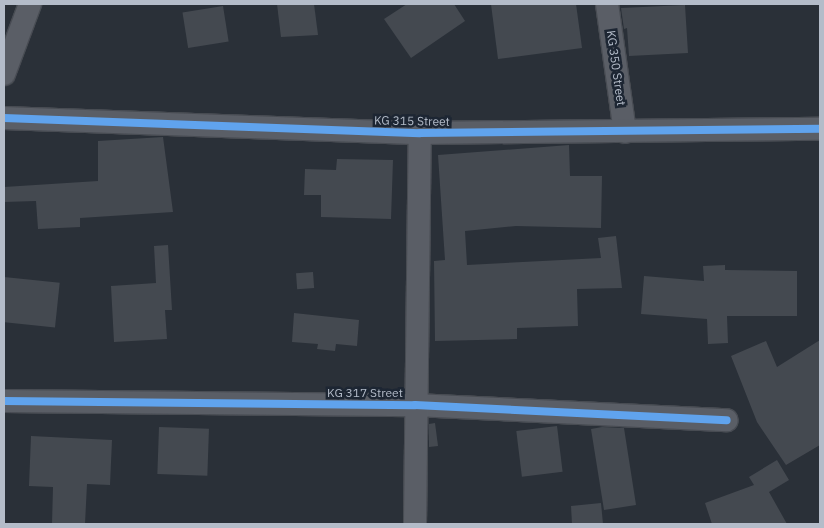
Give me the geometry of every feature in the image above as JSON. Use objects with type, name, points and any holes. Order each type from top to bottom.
[{"type":"street","points":[[4,74],[30,4]]},
{"type":"street","name":"KG 350 Street","points":[[607,4],[625,132]]},
{"type":"street","name":"KG 315 Street","points":[[4,118],[420,133],[820,130]]},
{"type":"street","points":[[415,524],[415,405],[420,133]]},
{"type":"street","name":"KG 317 Street","points":[[4,401],[415,405],[727,420]]},
{"type":"building","points":[[277,4],[314,4],[318,35],[281,37]]},
{"type":"building","points":[[407,4],[454,4],[465,21],[411,58],[384,19]]},
{"type":"building","points":[[491,4],[576,4],[582,48],[498,59]]},
{"type":"building","points":[[685,5],[688,53],[629,56],[627,28],[624,29],[621,8]]},
{"type":"building","points":[[223,6],[229,42],[188,48],[183,12]]},
{"type":"building","points":[[163,137],[173,212],[80,218],[80,227],[38,229],[36,201],[4,202],[4,187],[98,181],[98,141]]},
{"type":"building","points":[[569,145],[570,176],[602,176],[601,228],[516,226],[465,231],[467,265],[601,258],[598,238],[616,236],[622,288],[577,289],[578,326],[517,328],[517,339],[435,341],[434,261],[445,260],[438,155]]},
{"type":"building","points":[[337,159],[393,160],[391,219],[321,217],[321,195],[304,195],[305,169],[336,170]]},
{"type":"building","points":[[168,245],[172,310],[165,310],[167,339],[114,342],[111,286],[156,283],[154,246]]},
{"type":"building","points":[[725,265],[725,270],[797,271],[797,316],[727,316],[728,343],[708,344],[707,319],[641,314],[644,276],[704,281],[703,266]]},
{"type":"building","points":[[313,272],[314,288],[297,289],[296,273]]},
{"type":"building","points":[[4,277],[60,283],[55,328],[4,322]]},
{"type":"building","points":[[294,313],[359,320],[357,346],[336,344],[335,351],[317,349],[318,344],[292,342]]},
{"type":"building","points":[[820,340],[820,445],[786,465],[757,422],[731,356],[766,341],[777,367]]},
{"type":"building","points":[[435,423],[438,446],[429,447],[429,424]]},
{"type":"building","points":[[557,426],[563,472],[522,477],[516,431]]},
{"type":"building","points":[[159,427],[209,429],[207,476],[157,474]]},
{"type":"building","points":[[602,427],[624,428],[636,505],[604,510],[591,429]]},
{"type":"building","points":[[31,436],[112,440],[110,485],[87,484],[85,524],[52,524],[53,487],[29,486]]},
{"type":"building","points":[[777,460],[789,480],[769,492],[787,524],[712,524],[705,503],[754,485],[749,477]]},
{"type":"building","points":[[601,503],[603,524],[572,524],[571,506]]},
{"type":"cycle path","points":[[4,118],[420,133],[820,129]]},
{"type":"cycle path","points":[[4,401],[415,405],[727,420]]}]
